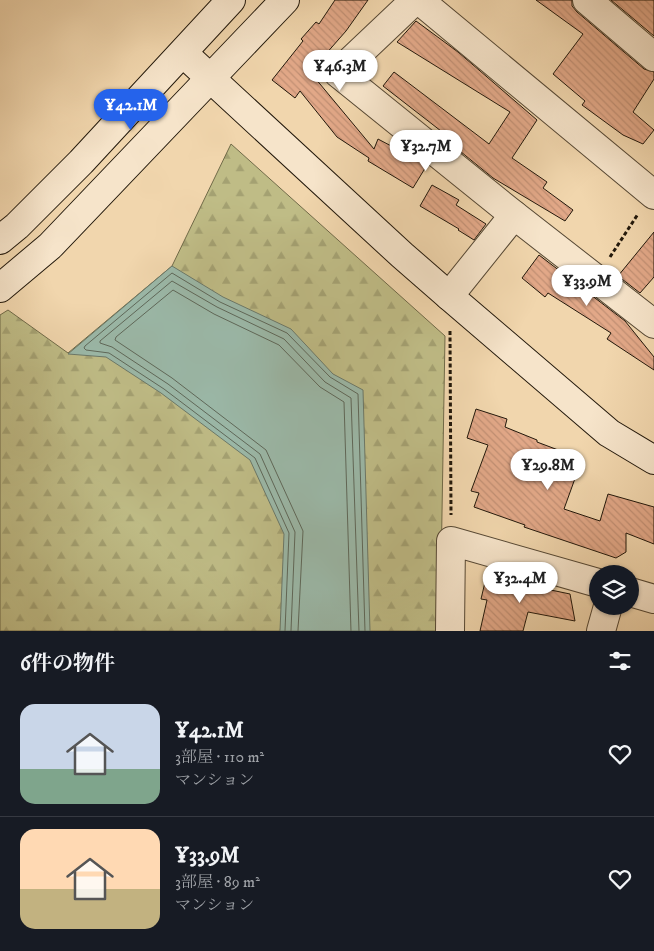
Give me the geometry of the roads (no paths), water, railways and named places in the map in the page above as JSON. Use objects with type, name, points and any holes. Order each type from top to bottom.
[{"type":"street","points":[[0,240],[17,226],[81,162],[231,0]]},
{"type":"street","points":[[0,288],[50,246],[285,0]]},
{"type":"street","points":[[415,0],[338,73],[514,215],[654,324]]},
{"type":"street","points":[[419,0],[649,201]]},
{"type":"street","points":[[588,0],[654,56]]},
{"type":"street","points":[[183,53],[402,256],[609,433],[654,460]]},
{"type":"street","points":[[449,296],[514,215]]},
{"type":"street","points":[[450,631],[451,541],[589,580]]},
{"type":"street","points":[[639,595],[654,599]]},
{"type":"street","points":[[601,631],[605,615]]},
{"type":"water","points":[[172,266],[223,297],[291,329],[333,374],[363,390],[370,631],[280,631],[284,534],[250,460],[161,393],[106,357],[68,354]]}]
